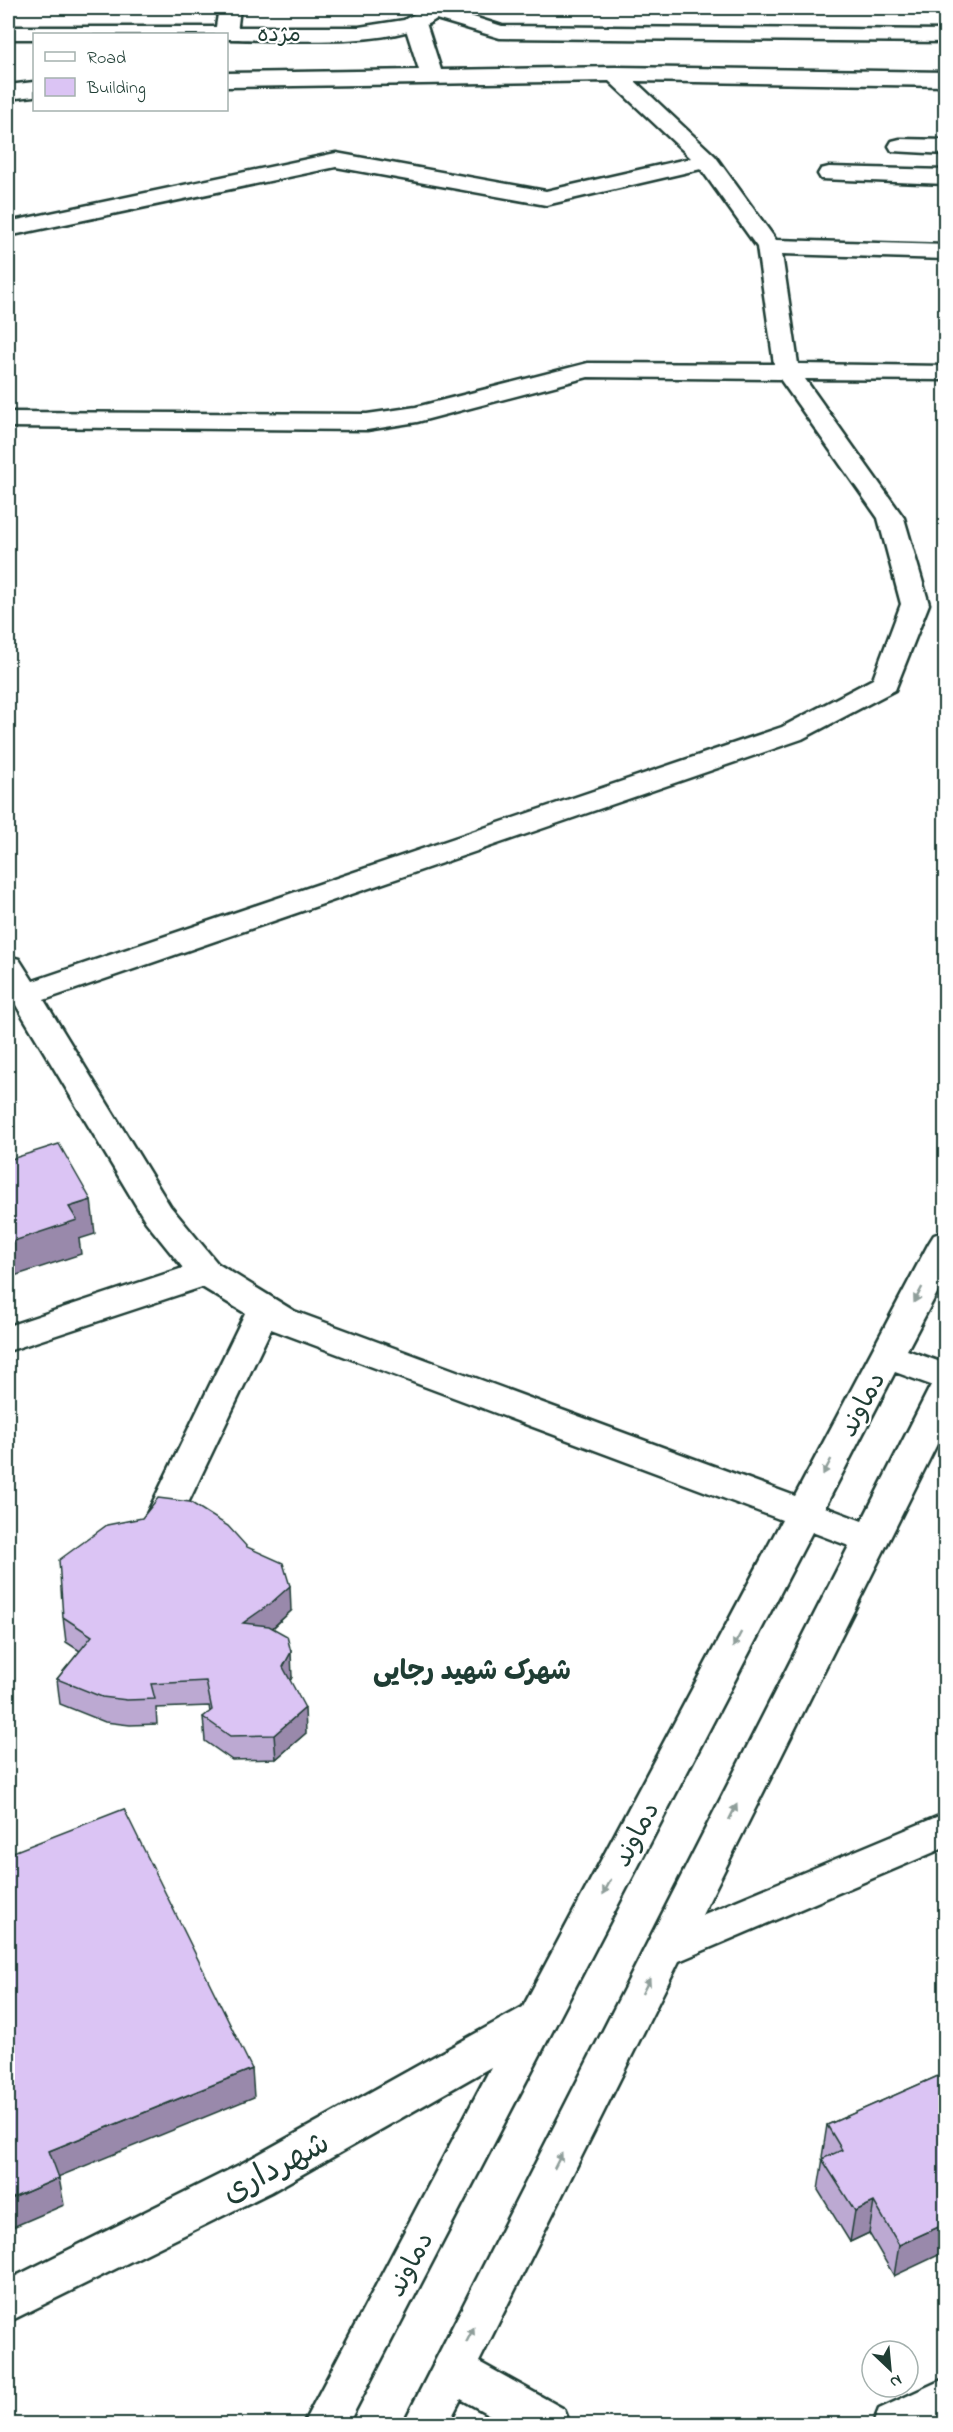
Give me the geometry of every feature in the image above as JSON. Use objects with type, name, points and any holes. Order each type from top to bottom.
[{"type":"street","points":[[226,33],[229,8]]},
{"type":"street","points":[[435,9],[500,32],[610,36],[945,36]]},
{"type":"street","name":"مژده","points":[[8,33],[359,33],[389,30],[415,22],[435,9]]},
{"type":"street","points":[[415,22],[432,77]]},
{"type":"street","points":[[25,995],[792,733],[885,684],[915,604],[891,518],[787,371],[769,247],[708,161],[615,74]]},
{"type":"street","points":[[228,80],[615,74],[945,79]]},
{"type":"street","points":[[8,92],[33,89]]},
{"type":"street","points":[[900,146],[945,147]]},
{"type":"street","points":[[8,230],[336,160],[546,198],[708,161]]},
{"type":"street","points":[[829,174],[945,177]]},
{"type":"street","points":[[769,247],[945,252]]},
{"type":"street","points":[[8,420],[367,422],[417,414],[588,370],[945,373]]},
{"type":"street","points":[[8,966],[158,1214],[206,1273],[282,1320],[871,1539]]},
{"type":"street","name":"دماوند","points":[[325,2424],[945,1243]]},
{"type":"street","points":[[8,1339],[206,1273]]},
{"type":"street","points":[[161,1522],[264,1309]]},
{"type":"street","points":[[886,1356],[945,1377]]},
{"type":"street","points":[[425,2424],[945,1390]]},
{"type":"street","points":[[665,1949],[945,1829]]},
{"type":"street","name":"شهرداری","points":[[8,2302],[256,2178],[537,2020]]},
{"type":"street","points":[[452,2371],[548,2424]]},
{"type":"street","points":[[895,2424],[945,2399]]},
{"type":"building","points":[[59,1144],[91,1200],[69,1207],[77,1220],[8,1243],[8,1160]]},
{"type":"building","points":[[158,1498],[190,1502],[228,1526],[247,1547],[283,1563],[290,1586],[243,1623],[269,1626],[287,1636],[291,1652],[283,1667],[305,1708],[274,1735],[230,1736],[203,1717],[212,1710],[206,1681],[151,1684],[155,1699],[127,1700],[102,1697],[57,1679],[92,1636],[63,1617],[59,1560],[107,1525],[142,1518]]},
{"type":"building","points":[[124,1809],[252,2069],[49,2151],[59,2178],[8,2200],[8,1854]]},
{"type":"building","points":[[945,2073],[945,2224],[899,2245],[874,2202],[855,2211],[822,2159],[842,2150],[827,2125]]},
{"type":"district","name":"شهرک شهید رجایی","points":[[472,1670]]}]
